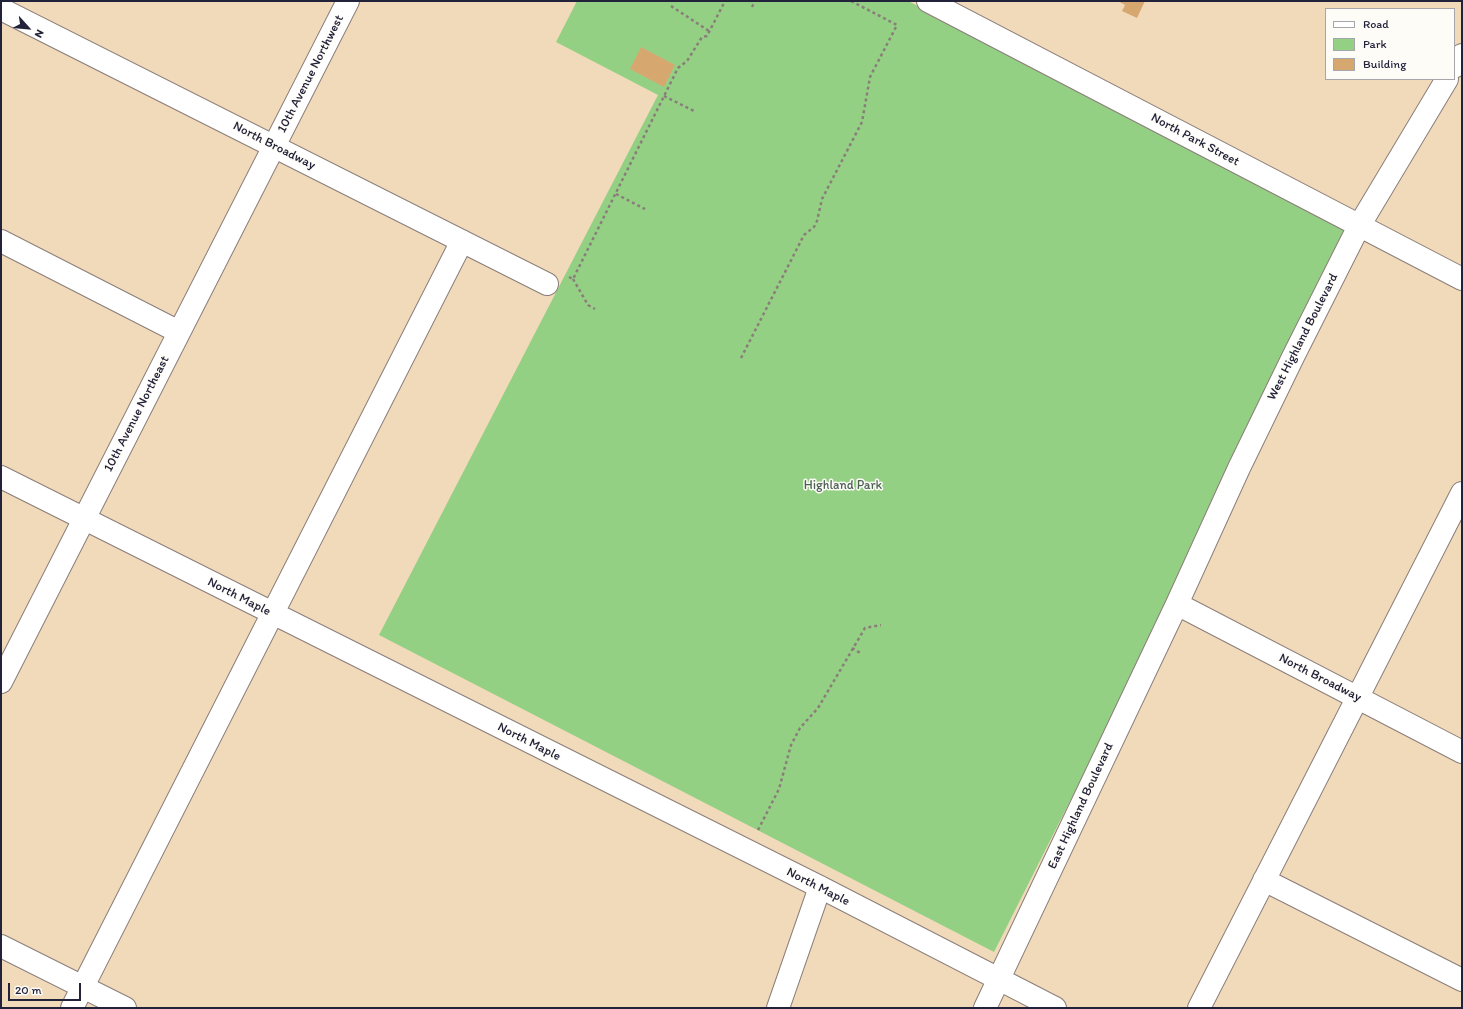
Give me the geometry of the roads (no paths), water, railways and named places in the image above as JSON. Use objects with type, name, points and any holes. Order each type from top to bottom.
[{"type":"street","name":"10th Avenue Northwest","points":[[275,146],[348,1]]},
{"type":"street","name":"North Park Street","points":[[928,1],[1462,279]]},
{"type":"street","name":"North Broadway","points":[[1,9],[548,284]]},
{"type":"street","points":[[1455,66],[1462,55]]},
{"type":"street","name":"West Highland Boulevard","points":[[1177,604],[1262,419],[1359,226],[1446,80]]},
{"type":"street","name":"10th Avenue Northeast","points":[[1,682],[275,146]]},
{"type":"street","points":[[1,241],[179,332]]},
{"type":"street","points":[[72,1008],[462,241]]},
{"type":"street","name":"North Maple","points":[[1,478],[820,887],[1055,1008]]},
{"type":"street","points":[[1199,1008],[1357,698],[1459,505]]},
{"type":"street","name":"North Broadway","points":[[1177,604],[1462,752]]},
{"type":"street","name":"East Highland Boulevard","points":[[985,1008],[1177,604]]},
{"type":"street","points":[[1264,880],[1462,980]]},
{"type":"street","points":[[778,1008],[820,887]]},
{"type":"street","points":[[1,946],[125,1008]]},
{"type":"park label","name":"Highland Park","points":[[843,486]]}]
